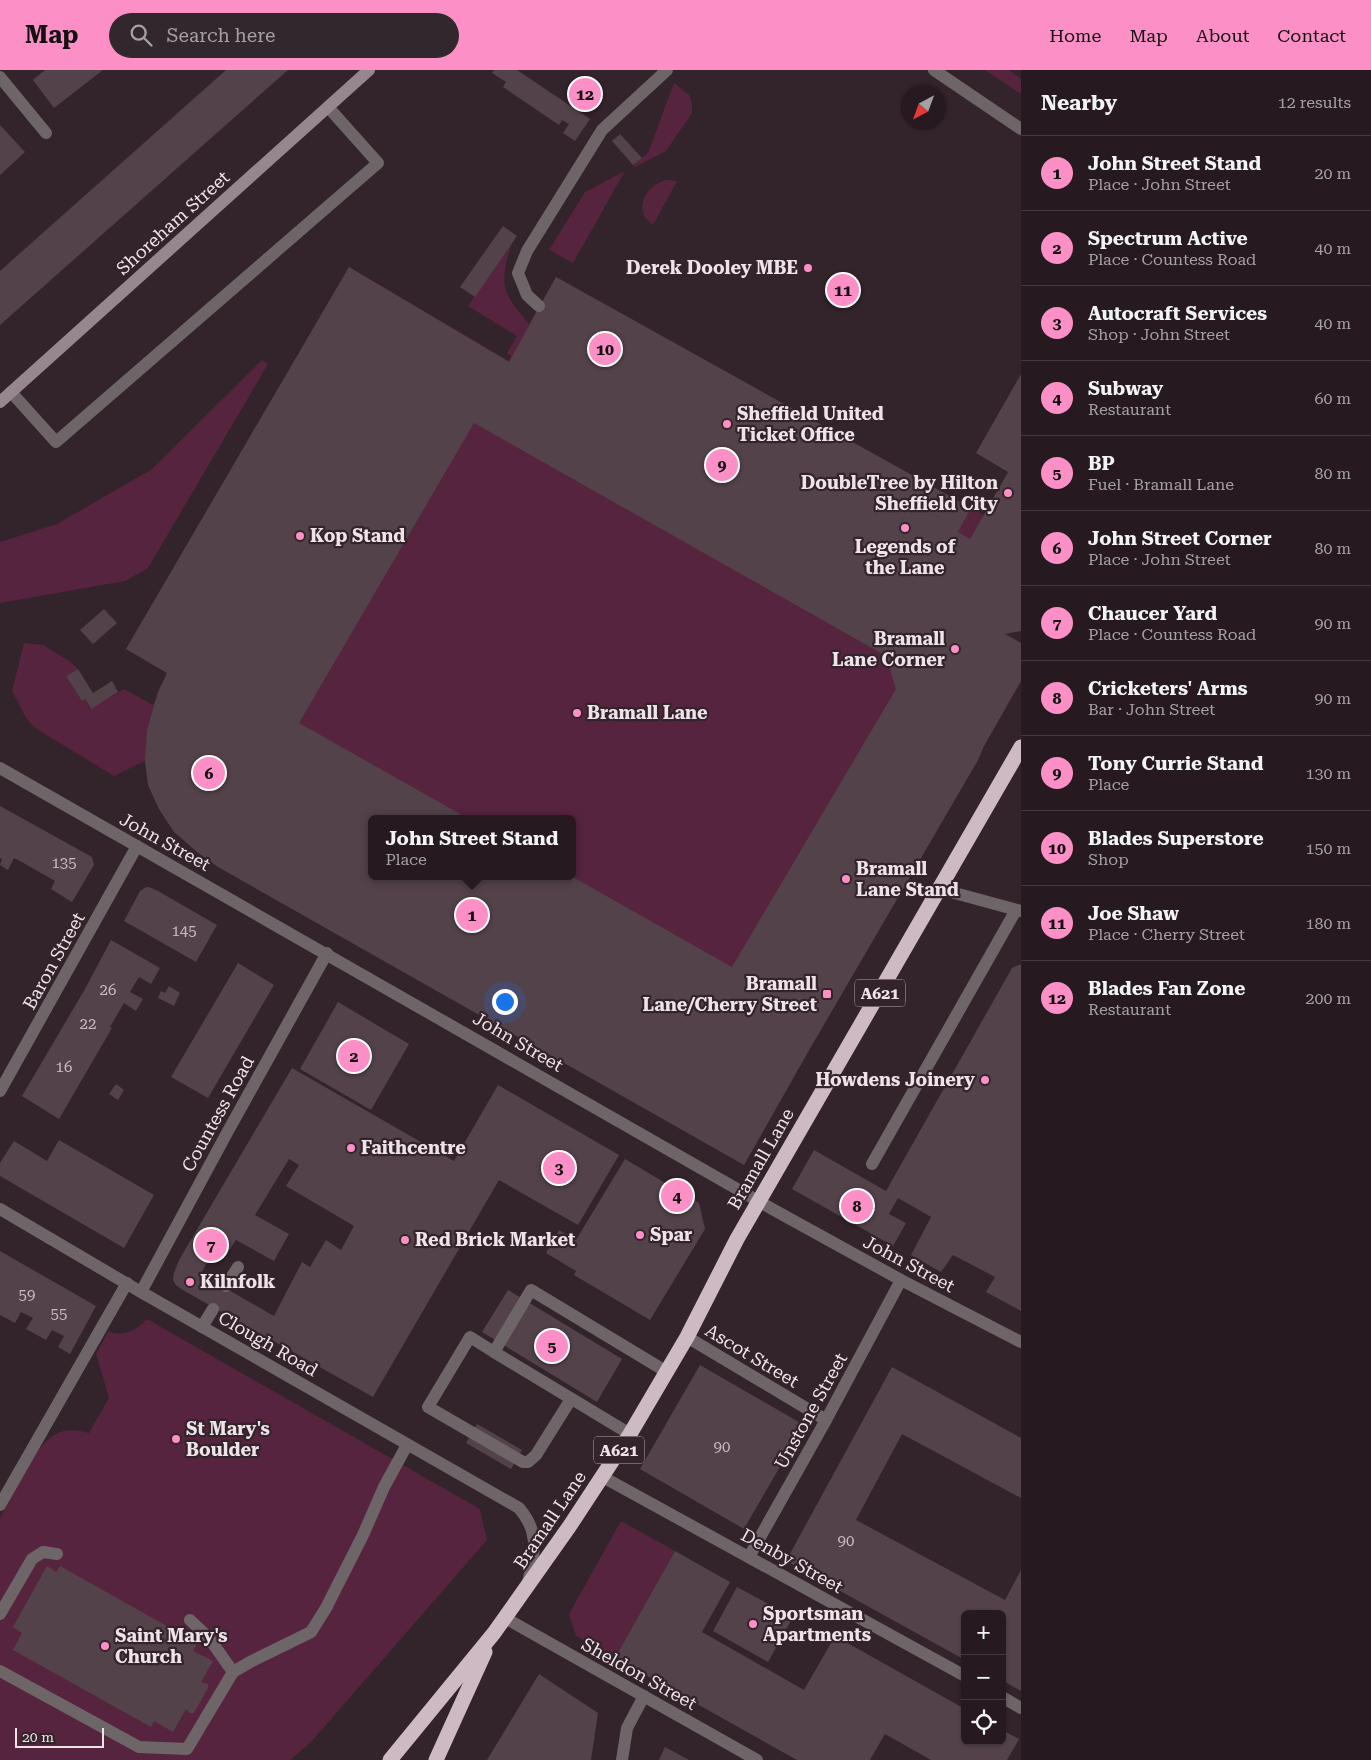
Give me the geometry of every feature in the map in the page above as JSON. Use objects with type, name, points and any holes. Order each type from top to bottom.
[{"type":"highway","name":"Bramall Lane","points":[[390,1760],[494,1633],[528,1586],[630,1434],[687,1337],[737,1238],[1021,747]]},
{"type":"highway","name":"Bramall Lane","points":[[436,1760],[494,1633]]},
{"type":"street","name":"Shoreham Street","points":[[0,402],[370,70]]},
{"type":"street","points":[[539,306],[527,295],[518,273],[527,251],[602,130],[667,70]]},
{"type":"street","points":[[934,70],[1021,129]]},
{"type":"street","points":[[0,77],[46,133]]},
{"type":"street","points":[[11,392],[56,442],[378,163],[328,107]]},
{"type":"street","name":"John Street","points":[[0,768],[759,1201],[902,1280],[1021,1342]]},
{"type":"street","name":"Baron Street","points":[[0,1091],[137,846]]},
{"type":"street","points":[[872,1164],[1019,911],[940,888]]},
{"type":"street","name":"Countess Road","points":[[141,1292],[327,953]]},
{"type":"street","name":"Clough Road","points":[[0,1209],[141,1292],[519,1508]]},
{"type":"street","points":[[226,1286],[238,1266]]},
{"type":"street","name":"Unstone Street","points":[[749,1557],[902,1280]]},
{"type":"street","points":[[0,1505],[127,1283]]},
{"type":"street","points":[[494,1352],[531,1290],[667,1372]]},
{"type":"street","points":[[202,1327],[214,1309]]},
{"type":"street","points":[[571,1399],[536,1455],[528,1462],[516,1459],[428,1407],[470,1337],[630,1434]]},
{"type":"street","name":"Ascot Street","points":[[687,1337],[826,1420]]},
{"type":"street","points":[[0,1671],[139,1747],[188,1748],[233,1672],[311,1632],[326,1608],[363,1535],[384,1487],[406,1444]]},
{"type":"street","name":"Denby Street","points":[[602,1476],[961,1674]]},
{"type":"street","name":"Bramall Lane","points":[[519,1508],[528,1519],[534,1533],[534,1551],[528,1586]]},
{"type":"street","points":[[0,1614],[32,1559],[43,1552],[57,1554]]},
{"type":"street","name":"Sheldon Street","points":[[505,1618],[757,1760]]},
{"type":"street","points":[[190,1620],[209,1638],[233,1672]]},
{"type":"street","points":[[622,1760],[627,1728],[644,1696]]},
{"type":"street","points":[[1006,1699],[1021,1708]]},
{"type":"shaded area","points":[[985,70],[1009,70],[1021,79],[1021,94]]},
{"type":"shaded area","points":[[674,83],[690,96],[692,113],[666,151],[635,167],[633,165],[648,153]]},
{"type":"shaded area","points":[[625,171],[573,263],[549,250],[585,192]]},
{"type":"shaded area","points":[[665,180],[677,181],[653,225],[643,213],[642,206],[647,193],[658,183]]},
{"type":"shaded area","name":"Bramall Lane","points":[[512,243],[505,268],[505,287],[513,303],[529,324],[556,277],[984,515],[970,539],[1005,634],[1021,643],[1021,681],[978,760],[744,1165],[174,832],[159,809],[148,785],[145,761],[114,776],[35,728],[26,718],[12,691],[24,643],[43,645],[71,662],[78,669],[66,676],[82,701],[85,699],[90,709],[124,689],[153,705],[167,673],[126,649],[349,267],[509,361],[511,356],[507,353],[517,336],[468,306]]},
{"type":"shaded area","points":[[262,360],[268,364],[148,568],[125,581],[0,603],[0,542],[57,524],[152,469]]},
{"type":"shaded area","points":[[147,1319],[480,1509],[487,1540],[311,1742],[290,1760],[0,1760],[0,1517],[39,1449],[50,1438],[67,1430],[89,1433],[109,1398],[96,1354],[108,1332],[129,1332]]},
{"type":"shaded area","points":[[621,1521],[675,1551],[615,1658],[576,1636],[569,1614]]},
{"type":"building","points":[[45,70],[103,70],[54,108],[33,80]]},
{"type":"building","points":[[226,70],[288,70],[0,325],[0,271]]},
{"type":"building","points":[[494,70],[517,70],[590,119],[575,141],[563,133],[569,124],[562,120],[559,125],[503,87],[506,82],[492,73]]},
{"type":"building","points":[[0,125],[25,152],[0,175]]},
{"type":"building","points":[[620,134],[642,158],[633,165],[612,141]]},
{"type":"building","points":[[503,226],[517,236],[475,297],[460,287]]},
{"type":"building","name":"Bramall Lane","points":[[349,267],[509,362],[556,277],[971,508],[958,532],[970,539],[1008,472],[976,453],[1021,374],[1021,631],[1005,634],[1021,643],[1021,681],[978,760],[744,1165],[218,867],[197,852],[174,832],[159,809],[148,785],[145,761],[147,730],[158,692],[167,673],[126,649]],"holes":[[[474,423],[886,656],[896,689],[732,967],[576,879],[368,880],[368,815],[462,815],[299,723]]]},
{"type":"building","points":[[104,609],[117,623],[93,644],[80,630]]},
{"type":"building","points":[[78,669],[93,693],[112,681],[118,692],[91,709],[85,699],[82,701],[66,676]]},
{"type":"building","points":[[0,806],[92,857],[94,865],[72,902],[51,889],[55,881],[20,861],[14,858],[8,870],[0,865],[2,859],[0,858]]},
{"type":"building","points":[[146,887],[158,891],[217,925],[196,962],[124,921],[140,891]]},
{"type":"building","points":[[111,940],[160,968],[151,984],[139,977],[130,992],[143,999],[136,1011],[124,1003],[110,1027],[112,1028],[59,1119],[22,1096],[85,989]]},
{"type":"building","points":[[238,963],[274,985],[208,1098],[171,1077]]},
{"type":"building","name":"Howdens Joinery","points":[[1021,964],[1021,1311],[986,1292],[995,1277],[953,1255],[941,1272],[911,1255],[931,1217],[898,1198],[889,1214],[906,1223],[893,1246],[792,1189],[814,1150],[886,1191],[1012,968]]},
{"type":"building","points":[[169,986],[180,993],[174,1006],[158,998],[161,991],[165,993]]},
{"type":"building","points":[[338,1002],[409,1044],[371,1110],[300,1069]]},
{"type":"building","points":[[292,1068],[454,1161],[498,1085],[619,1155],[578,1225],[499,1180],[373,1397],[181,1289],[173,1280],[179,1260]],"holes":[[[289,1159],[299,1165],[286,1186],[354,1226],[341,1250],[326,1240],[310,1267],[302,1262],[274,1316],[201,1274],[213,1250],[226,1255],[236,1240],[274,1261],[289,1234],[255,1215]]]},
{"type":"building","points":[[116,1084],[124,1090],[118,1100],[109,1094]]},
{"type":"building","points":[[59,1140],[154,1195],[124,1248],[0,1176],[0,1163],[14,1141],[47,1161]]},
{"type":"building","name":"Spar","points":[[625,1159],[699,1203],[705,1229],[650,1320],[574,1275],[576,1271],[546,1253],[559,1230],[576,1240]]},
{"type":"building","points":[[0,1251],[96,1306],[70,1354],[58,1347],[64,1336],[52,1330],[46,1340],[26,1329],[33,1318],[21,1312],[15,1323],[0,1315]]},
{"type":"building","points":[[508,1290],[622,1359],[597,1402],[482,1332]]},
{"type":"building","points":[[700,1365],[804,1425],[744,1529],[640,1469]]},
{"type":"building","points":[[892,1367],[1021,1438],[1021,1498],[902,1434],[856,1520],[1005,1600],[1021,1570],[1021,1691],[1006,1682],[1006,1610],[961,1610],[961,1658],[786,1561]]},
{"type":"building","points":[[477,1424],[522,1450],[511,1469],[466,1443]]},
{"type":"building","points":[[675,1551],[730,1582],[702,1632],[804,1690],[835,1636],[961,1707],[961,1745],[1006,1745],[1006,1732],[1019,1739],[1007,1760],[931,1760],[885,1734],[870,1760],[797,1760],[615,1658]]},
{"type":"building","name":"Saint Mary's Church","points":[[47,1566],[56,1572],[60,1566],[197,1643],[193,1651],[213,1661],[201,1682],[208,1684],[208,1688],[194,1713],[190,1713],[186,1709],[173,1732],[154,1721],[151,1727],[13,1650],[22,1633],[13,1627]]},
{"type":"building","name":"Sportsman Apartments","points":[[737,1587],[793,1617],[768,1662],[713,1631]]},
{"type":"building","points":[[539,1674],[598,1713],[591,1760],[487,1760]]},
{"type":"building","points":[[665,1747],[689,1760],[659,1760]]},
{"type":"place","name":"Blades Fan Zone","points":[[585,94]]},
{"type":"place","name":"Derek Dooley MBE","points":[[808,268]]},
{"type":"place","name":"Joe Shaw","points":[[843,290]]},
{"type":"place","name":"Blades Superstore","points":[[605,349]]},
{"type":"place","name":"Sheffield United Ticket Office","points":[[727,424]]},
{"type":"place","name":"Tony Currie Stand","points":[[722,465]]},
{"type":"place","name":"DoubleTree by Hilton Sheffield City","points":[[1008,493]]},
{"type":"place","name":"Legends of the Lane","points":[[905,528]]},
{"type":"place","name":"Kop Stand","points":[[300,536]]},
{"type":"place","name":"Bramall Lane Corner","points":[[955,649]]},
{"type":"place","name":"Bramall Lane","points":[[577,713]]},
{"type":"place","name":"John Street Corner","points":[[209,773]]},
{"type":"place","name":"Bramall Lane Stand","points":[[846,879]]},
{"type":"place","name":"John Street Stand","points":[[472,915]]},
{"type":"place","name":"Bramall Lane/Cherry Street","points":[[827,994]]},
{"type":"place","name":"Spectrum Active","points":[[354,1056]]},
{"type":"place","name":"Howdens Joinery","points":[[985,1080]]},
{"type":"place","name":"Faithcentre","points":[[351,1148]]},
{"type":"place","name":"Autocraft Services","points":[[559,1168]]},
{"type":"place","name":"Subway","points":[[677,1196]]},
{"type":"place","name":"Cricketers' Arms","points":[[857,1206]]},
{"type":"place","name":"Spar","points":[[640,1235]]},
{"type":"place","name":"Red Brick Market","points":[[405,1240]]},
{"type":"place","name":"Chaucer Yard","points":[[211,1245]]},
{"type":"place","name":"Kilnfolk","points":[[190,1282]]},
{"type":"place","name":"BP","points":[[552,1346]]},
{"type":"place","name":"St Mary's Boulder","points":[[176,1439]]},
{"type":"place","name":"Sportsman Apartments","points":[[753,1624]]},
{"type":"place","name":"Saint Mary's Church","points":[[105,1646]]}]
